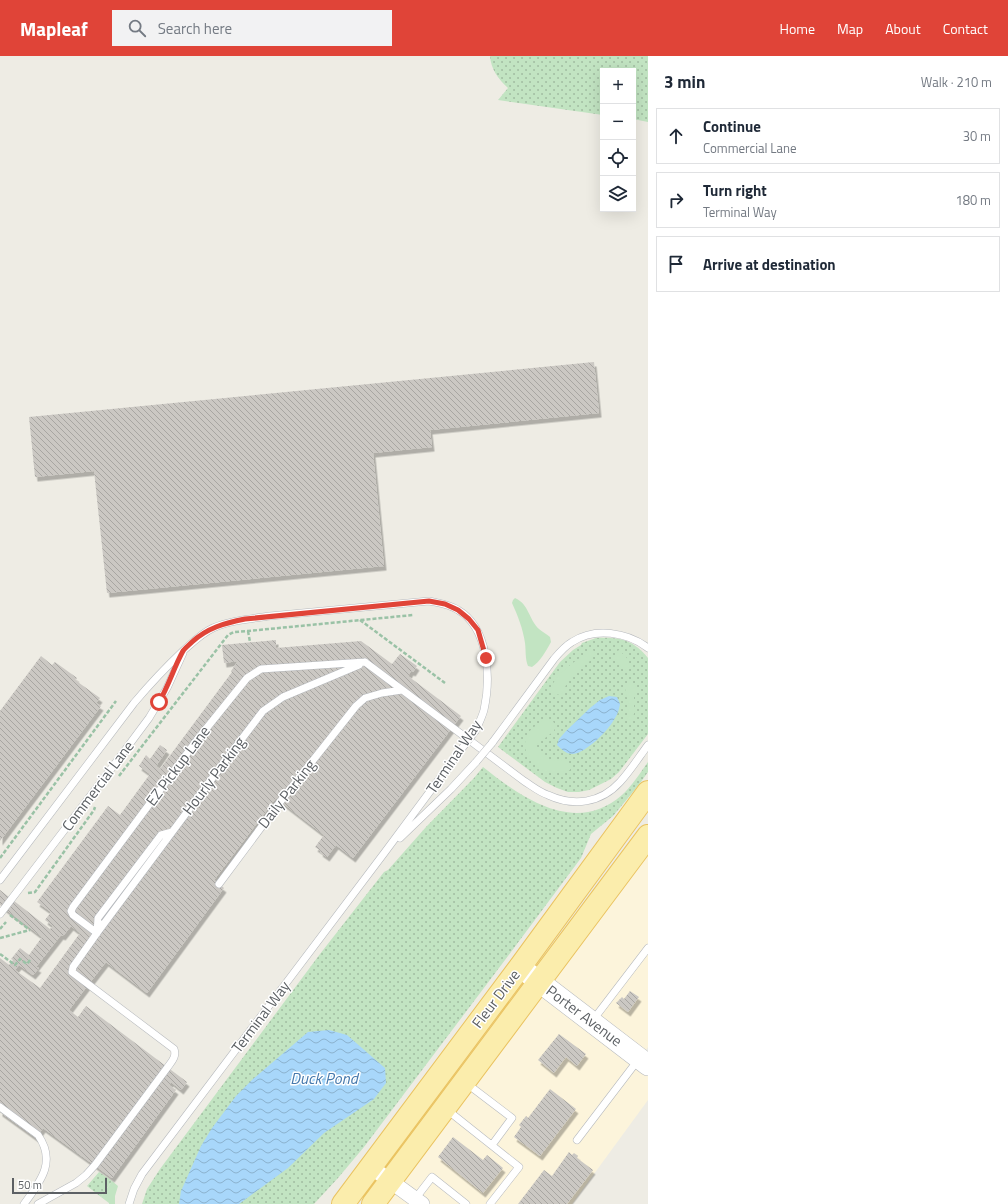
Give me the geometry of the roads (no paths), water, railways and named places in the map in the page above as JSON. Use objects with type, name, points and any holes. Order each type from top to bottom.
[{"type":"main road","name":"Fleur Drive","points":[[344,1204],[648,792]]},
{"type":"main road","name":"Fleur Drive","points":[[373,1204],[648,836]]},
{"type":"street","name":"Porter Avenue","points":[[520,967],[644,1062]]},
{"type":"street","points":[[371,1167],[418,1202]]},
{"type":"lane","name":"Terminal Way","points":[[0,880],[134,703],[159,674],[195,639],[211,628],[245,619],[429,601],[445,604],[458,610],[469,619],[478,630],[486,658],[488,675],[487,695],[484,711],[476,730],[142,1174],[134,1189],[129,1204]]},
{"type":"lane","points":[[385,852],[476,762],[563,648],[582,636],[594,634],[617,634],[628,637],[648,648]]},
{"type":"lane","name":"Commercial Lane","points":[[0,914],[149,718],[167,688],[184,650]]},
{"type":"lane","points":[[365,662],[524,781],[548,795],[567,801],[584,802],[610,791],[621,781],[648,745]]},
{"type":"lane","name":"Hourly Parking","points":[[97,933],[263,711],[283,697],[365,662]]},
{"type":"lane","name":"EZ Pickup Lane","points":[[97,933],[73,915],[71,911],[73,907],[197,740],[247,678],[261,669],[365,662]]},
{"type":"lane","name":"Daily Parking","points":[[219,884],[280,802],[356,706],[365,698],[382,693],[402,690]]},
{"type":"lane","points":[[38,1204],[76,1183],[95,1165],[174,1058],[174,1049],[72,972],[73,967],[97,933]]},
{"type":"lane","points":[[592,1022],[648,948]]},
{"type":"lane","points":[[577,1140],[644,1062]]},
{"type":"lane","points":[[464,1082],[512,1118],[492,1145]]},
{"type":"lane","points":[[0,1107],[38,1135],[46,1150],[47,1158],[45,1171],[40,1182],[24,1204]]},
{"type":"lane","points":[[445,1108],[519,1167],[490,1204]]},
{"type":"lane","points":[[418,1202],[432,1177],[466,1204]]},
{"type":"water","points":[[609,696],[617,697],[620,704],[617,715],[603,734],[584,750],[578,753],[570,754],[562,750],[557,745],[559,739],[590,708],[600,700]]},
{"type":"water","name":"Duck Pond","points":[[329,1030],[347,1035],[385,1068],[386,1083],[374,1099],[324,1133],[288,1168],[239,1204],[179,1204],[181,1191],[201,1146],[212,1128],[236,1096],[253,1079],[308,1032]]}]
